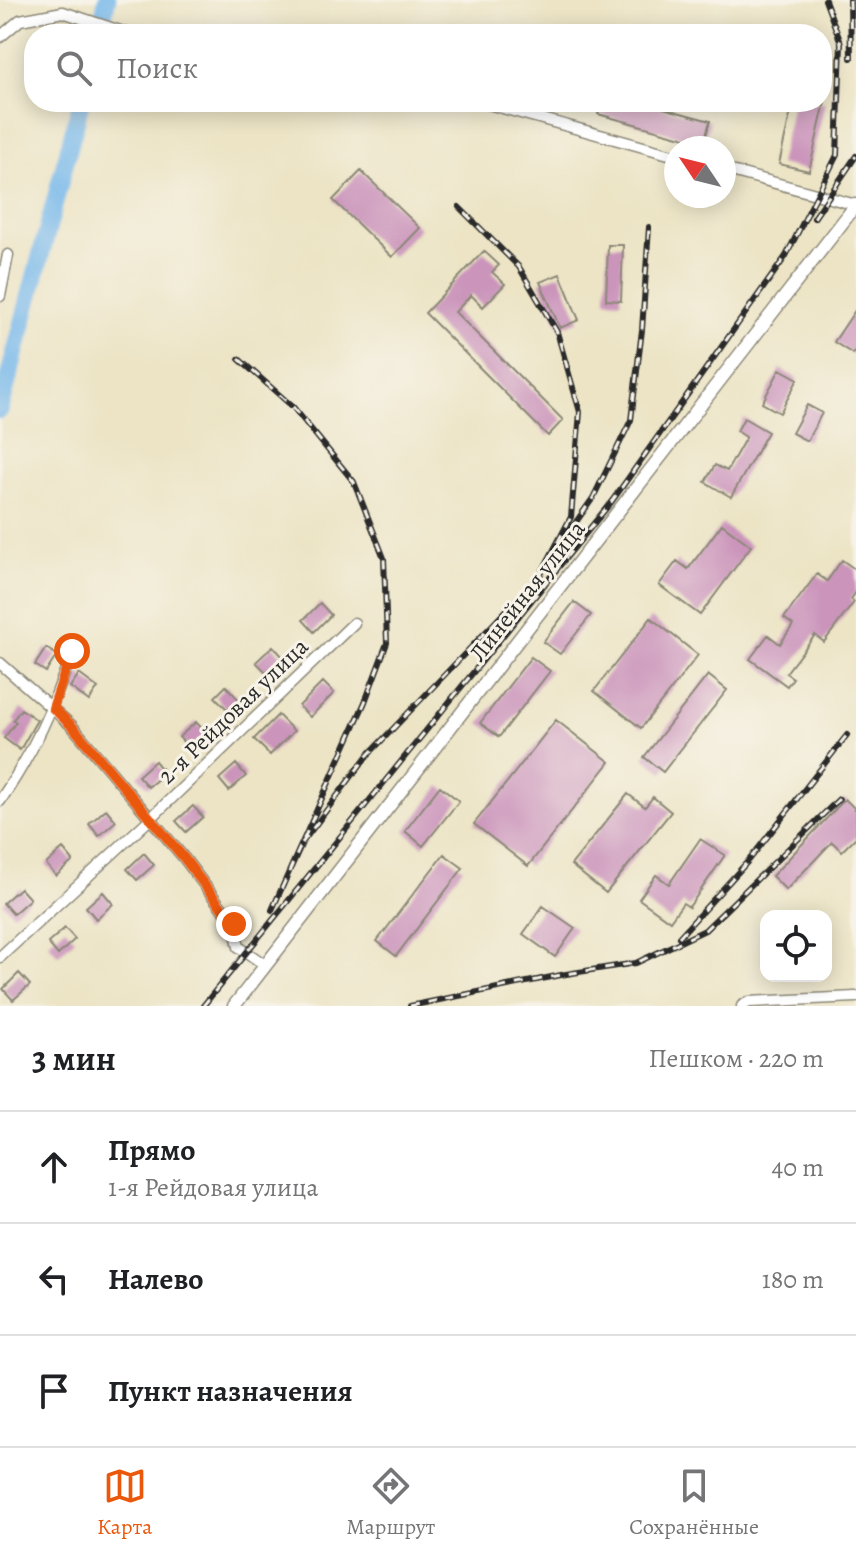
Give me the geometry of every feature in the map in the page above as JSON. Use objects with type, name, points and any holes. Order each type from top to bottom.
[{"type":"street","points":[[0,37],[20,20],[63,12],[99,24]]},
{"type":"street","points":[[517,112],[664,153]]},
{"type":"street","points":[[736,172],[856,205]]},
{"type":"street","name":"Линейная улица","points":[[234,1006],[856,205]]},
{"type":"street","points":[[0,296],[8,255]]},
{"type":"street","name":"2-я Рейдовая улица","points":[[0,957],[150,819],[354,623]]},
{"type":"street","points":[[0,801],[21,771],[53,708],[72,651]]},
{"type":"street","points":[[0,663],[72,726],[184,858],[234,924],[239,947],[265,965]]},
{"type":"street","points":[[742,1006],[749,1002],[835,1002],[856,997]]},
{"type":"building","points":[[677,112],[710,121],[706,136],[678,136],[598,114]]},
{"type":"building","points":[[791,112],[823,112],[809,171],[779,164]]},
{"type":"building","points":[[361,171],[420,228],[392,257],[333,200]]},
{"type":"building","points":[[608,245],[623,245],[621,301],[606,300]]},
{"type":"building","points":[[484,251],[499,265],[492,272],[505,284],[483,307],[471,295],[455,312],[563,420],[548,436],[425,313]]},
{"type":"building","points":[[560,274],[579,320],[560,328],[540,282]]},
{"type":"building","points":[[856,309],[856,349],[853,354],[834,342]]},
{"type":"building","points":[[780,369],[798,379],[780,413],[762,403]]},
{"type":"building","points":[[807,405],[822,413],[807,441],[792,433]]},
{"type":"building","points":[[744,418],[768,432],[731,497],[705,482],[715,465],[727,471],[746,437],[737,431]]},
{"type":"building","points":[[722,524],[751,546],[700,615],[659,585],[677,561],[688,569]]},
{"type":"building","points":[[842,560],[856,570],[856,592],[851,599],[854,602],[824,642],[815,635],[786,673],[793,678],[787,686],[750,659],[768,635],[780,644],[793,625],[784,618],[817,574],[827,581]]},
{"type":"building","points":[[574,602],[591,615],[560,654],[543,642]]},
{"type":"building","points":[[320,603],[331,615],[314,632],[303,620]]},
{"type":"building","points":[[651,618],[698,655],[641,728],[594,691]]},
{"type":"building","points":[[273,646],[283,657],[267,673],[256,662]]},
{"type":"building","points":[[46,648],[57,655],[46,672],[35,665]]},
{"type":"building","points":[[531,657],[550,671],[499,737],[480,723]]},
{"type":"building","points":[[79,674],[98,688],[89,701],[70,687]]},
{"type":"building","points":[[708,675],[727,690],[663,772],[644,757]]},
{"type":"building","points":[[323,682],[334,693],[310,717],[299,706]]},
{"type":"building","points":[[226,686],[242,703],[231,713],[215,697]]},
{"type":"building","points":[[21,709],[37,720],[20,750],[4,738]]},
{"type":"building","points":[[278,715],[294,731],[270,755],[254,739]]},
{"type":"building","points":[[556,720],[610,762],[528,866],[474,824]]},
{"type":"building","points":[[196,722],[206,733],[189,748],[179,737]]},
{"type":"building","points":[[155,761],[165,773],[148,787],[138,776]]},
{"type":"building","points":[[236,764],[246,776],[229,791],[219,779]]},
{"type":"building","points":[[440,786],[459,801],[423,846],[405,831]]},
{"type":"building","points":[[628,794],[645,807],[653,797],[671,812],[606,893],[571,865]]},
{"type":"building","points":[[845,799],[856,810],[856,837],[842,851],[832,842],[786,890],[772,876]]},
{"type":"building","points":[[193,806],[203,817],[186,832],[176,821]]},
{"type":"building","points":[[106,809],[116,821],[99,836],[89,824]]},
{"type":"building","points":[[700,839],[725,855],[689,907],[683,903],[670,921],[639,899],[656,875],[669,884]]},
{"type":"building","points":[[63,849],[73,861],[56,876],[46,864]]},
{"type":"building","points":[[144,853],[154,865],[137,880],[127,869]]},
{"type":"building","points":[[444,854],[463,868],[396,956],[377,941]]},
{"type":"building","points":[[20,888],[30,899],[13,914],[3,903]]},
{"type":"building","points":[[103,892],[113,904],[96,919],[86,907]]},
{"type":"building","points":[[543,906],[575,928],[555,957],[523,934]]},
{"type":"building","points":[[65,928],[75,939],[58,955],[48,943]]},
{"type":"building","points":[[19,973],[30,985],[13,1000],[3,989]]},
{"type":"waterway","points":[[101,24],[107,0]]},
{"type":"waterway","points":[[0,410],[78,112]]},
{"type":"railway","points":[[203,1006],[612,501],[786,256],[837,155],[841,43],[825,0]]},
{"type":"railway","points":[[850,0],[851,58]]},
{"type":"railway","points":[[814,218],[856,156]]},
{"type":"railway","points":[[302,843],[367,756],[541,574],[571,517],[580,412],[557,332],[519,267],[459,207]]},
{"type":"railway","points":[[571,529],[593,498],[631,420],[642,330],[649,227]]},
{"type":"railway","points":[[239,359],[293,407],[354,482],[384,558],[387,643],[365,702],[272,910]]},
{"type":"railway","points":[[679,937],[750,859],[847,735]]},
{"type":"railway","points":[[410,1006],[636,963],[705,930],[839,799]]},
{"type":"route","points":[[72,651],[53,708],[72,726],[184,858],[234,924]]}]
